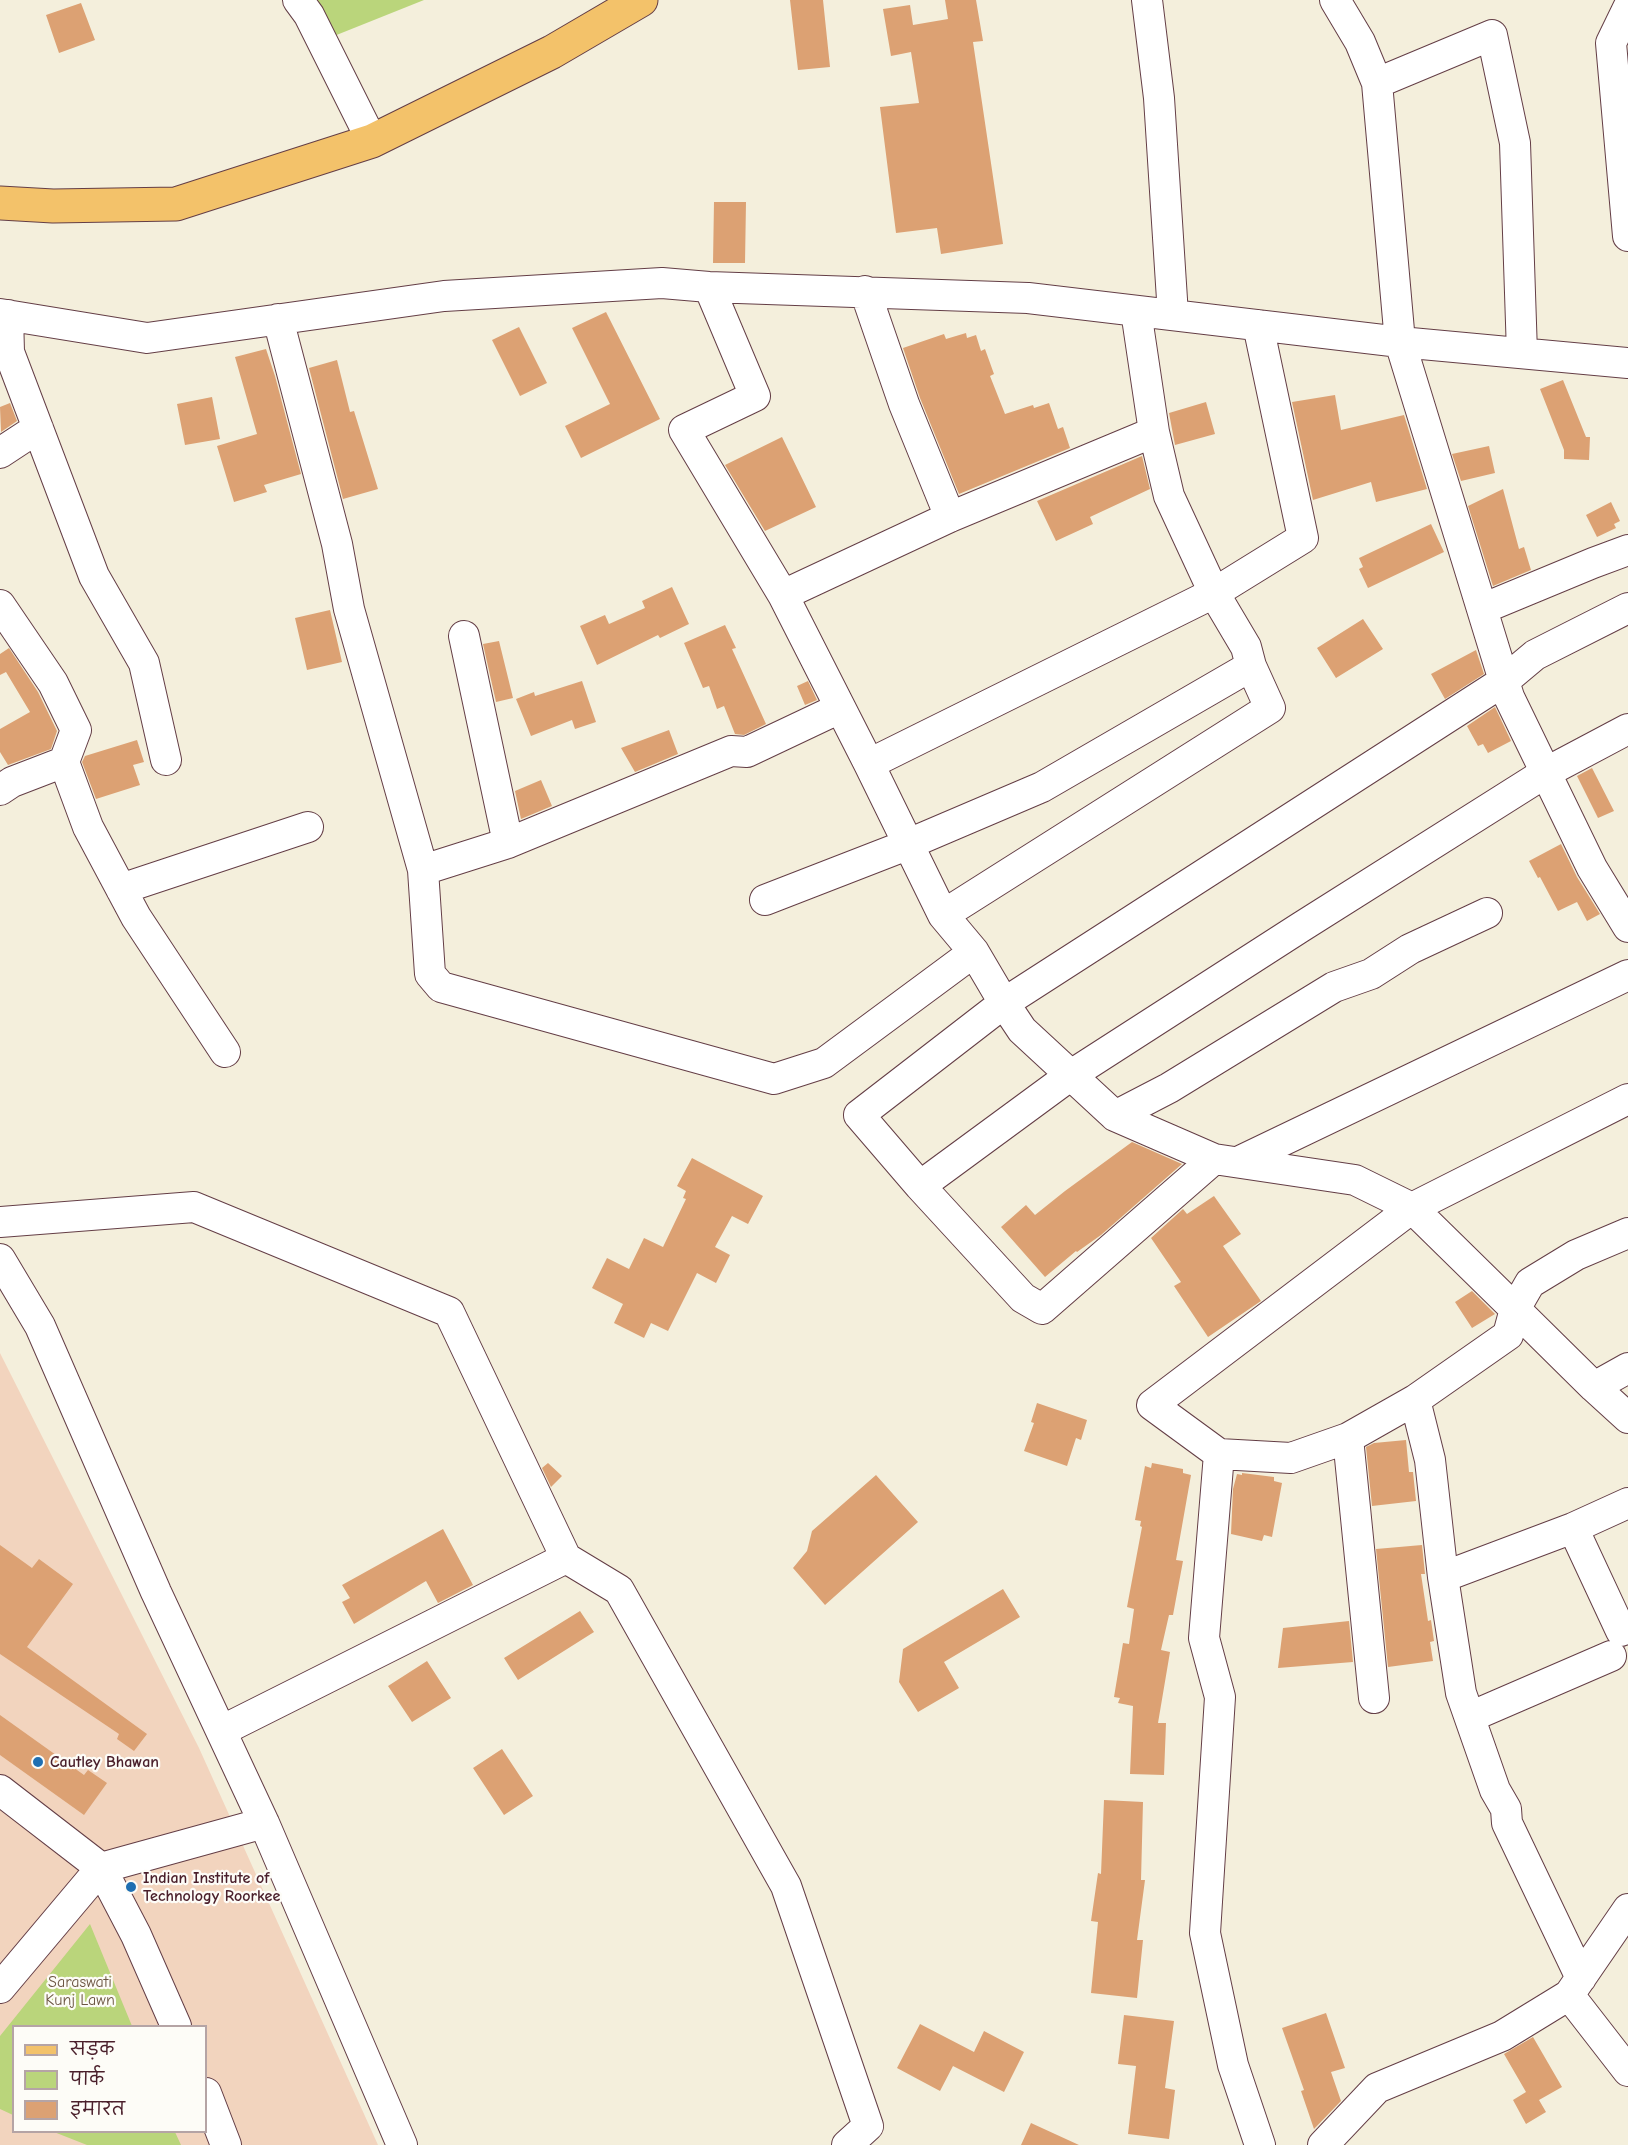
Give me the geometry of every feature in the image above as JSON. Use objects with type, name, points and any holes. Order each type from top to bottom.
[{"type":"main road","points":[[0,203],[53,206],[176,204],[372,141],[552,52],[641,0]]},
{"type":"street","points":[[298,0],[309,15],[372,141]]},
{"type":"street","points":[[1147,0],[1159,98],[1173,315]]},
{"type":"street","points":[[1335,0],[1360,42],[1377,83],[1400,342],[1509,697],[1592,868],[1624,911]]},
{"type":"street","points":[[1628,8],[1611,43],[1628,236]]},
{"type":"street","points":[[1377,83],[1492,35],[1515,143],[1522,353]]},
{"type":"street","points":[[166,760],[144,663],[94,576],[9,352],[4,314],[147,338],[444,296],[662,283],[710,287],[1028,298],[1400,342],[1628,363]]},
{"type":"street","points":[[710,287],[754,396],[684,430],[783,596],[869,764],[942,915],[974,952],[1022,1030],[1115,1116],[1226,1160],[1355,1180],[1412,1208],[1628,1418]]},
{"type":"street","points":[[865,291],[904,404],[950,517]]},
{"type":"street","points":[[942,915],[1270,708],[1251,666],[1246,646],[1214,593],[1169,496],[1155,432],[1136,311]]},
{"type":"street","points":[[278,320],[337,544],[349,609],[423,870],[430,974],[441,987],[774,1078],[824,1063],[974,952]]},
{"type":"street","points":[[869,764],[1214,593],[1303,538],[1258,325]]},
{"type":"street","points":[[0,453],[38,428]]},
{"type":"street","points":[[783,596],[950,517],[1155,432]]},
{"type":"street","points":[[1482,609],[1593,562],[1628,550]]},
{"type":"street","points":[[0,605],[53,684],[76,730],[64,762],[88,827],[136,917],[225,1052]]},
{"type":"street","points":[[1628,608],[1535,655],[1504,681],[1004,1004],[859,1115],[920,1186],[1023,1298],[1042,1309],[1226,1160],[1628,975]]},
{"type":"street","points":[[464,636],[508,843]]},
{"type":"street","points":[[765,900],[1042,787],[1251,666]]},
{"type":"street","points":[[423,870],[508,843],[731,751],[747,752],[840,708]]},
{"type":"street","points":[[920,1186],[1071,1075],[1545,773],[1628,729]]},
{"type":"street","points":[[4,778],[64,762]]},
{"type":"street","points":[[121,889],[308,827]]},
{"type":"street","points":[[1115,1116],[1169,1088],[1334,987],[1371,974],[1410,949],[1487,913]]},
{"type":"street","points":[[1628,1099],[1412,1208],[1152,1405],[1219,1454],[1291,1458],[1348,1438],[1415,1400],[1508,1335],[1515,1309],[1530,1283],[1576,1255],[1628,1233]]},
{"type":"street","points":[[0,1222],[194,1207],[449,1312],[566,1558],[619,1590],[786,1886],[868,2126],[847,2145]]},
{"type":"street","points":[[0,1259],[40,1326],[156,1592],[264,1823],[402,2145]]},
{"type":"street","points":[[1594,1387],[1628,1368]]},
{"type":"street","points":[[1415,1400],[1430,1460],[1443,1577],[1461,1693],[1495,1790],[1506,1809],[1506,1823],[1575,1986],[1628,2071]]},
{"type":"street","points":[[1348,1438],[1374,1698]]},
{"type":"street","points":[[1219,1454],[1204,1638],[1220,1697],[1205,1933],[1233,2065],[1260,2145]]},
{"type":"street","points":[[1443,1577],[1573,1528],[1628,1503]]},
{"type":"street","points":[[1573,1528],[1621,1631],[1628,1626]]},
{"type":"street","points":[[221,1731],[566,1558]]},
{"type":"street","points":[[1470,1717],[1611,1656]]},
{"type":"street","points":[[0,1790],[101,1868],[136,1935],[176,2025]]},
{"type":"street","points":[[0,1988],[101,1868],[264,1823]]},
{"type":"street","points":[[1323,2145],[1377,2088],[1502,2036],[1575,1986],[1628,1909]]},
{"type":"street","points":[[207,2096],[226,2145]]},
{"type":"shaded area","name":"Indian Institute of Technology Roorkee","points":[[0,1353],[199,1748],[378,2145],[0,2145]]},
{"type":"green space","points":[[292,0],[424,0],[324,40]]},
{"type":"green space","name":"Saraswati Kunj Lawn","points":[[90,1924],[132,2025],[12,2025],[12,2115],[0,2109],[0,2036]]},
{"type":"green space","points":[[57,2133],[175,2133],[181,2145],[87,2145]]},
{"type":"building","points":[[790,0],[823,0],[830,67],[798,70]]},
{"type":"building","points":[[945,0],[976,0],[983,41],[973,42],[1003,244],[941,254],[937,228],[896,233],[880,107],[919,103],[911,52],[891,56],[883,9],[910,5],[913,25],[948,19]]},
{"type":"building","points":[[81,3],[95,40],[59,53],[46,15]]},
{"type":"building","points":[[714,202],[746,202],[745,263],[713,263]]},
{"type":"building","points":[[606,312],[660,419],[581,458],[565,426],[610,404],[572,328]]},
{"type":"building","points":[[519,327],[547,383],[520,396],[492,340]]},
{"type":"building","points":[[966,333],[967,338],[976,335],[981,351],[985,349],[994,374],[990,376],[1005,414],[1033,405],[1034,408],[1049,403],[1058,429],[1063,427],[1070,448],[959,494],[920,398],[903,348],[944,334],[946,339]]},
{"type":"building","points":[[266,349],[301,474],[264,485],[267,492],[234,502],[217,446],[257,434],[235,357]]},
{"type":"building","points":[[337,360],[350,412],[354,411],[378,489],[343,499],[309,368]]},
{"type":"building","points":[[1563,380],[1586,437],[1590,437],[1589,460],[1564,459],[1564,450],[1540,389]]},
{"type":"building","points":[[1335,395],[1341,430],[1404,415],[1427,489],[1376,502],[1371,482],[1313,500],[1292,402]]},
{"type":"building","points":[[212,397],[220,439],[185,445],[177,404]]},
{"type":"building","points":[[1206,402],[1215,434],[1175,445],[1169,413]]},
{"type":"building","points":[[10,403],[17,421],[1,432],[0,407]]},
{"type":"building","points":[[782,437],[816,507],[765,531],[725,465]]},
{"type":"building","points":[[1489,446],[1495,473],[1461,481],[1452,454]]},
{"type":"building","points":[[1142,456],[1150,489],[1090,517],[1093,524],[1056,541],[1037,501]]},
{"type":"building","points":[[1503,489],[1519,549],[1524,547],[1531,570],[1493,586],[1468,506]]},
{"type":"building","points":[[1611,502],[1620,521],[1614,524],[1616,528],[1597,537],[1586,515]]},
{"type":"building","points":[[1431,524],[1444,552],[1368,588],[1359,569],[1363,567],[1359,558]]},
{"type":"building","points":[[672,587],[689,624],[660,638],[658,635],[597,665],[580,626],[605,615],[609,624],[645,608],[642,601]]},
{"type":"building","points":[[330,610],[342,662],[307,670],[295,618]]},
{"type":"building","points":[[1363,619],[1383,649],[1336,678],[1317,648]]},
{"type":"building","points":[[725,625],[736,648],[732,649],[766,724],[744,735],[735,734],[724,706],[717,709],[709,686],[703,688],[684,643]]},
{"type":"building","points":[[499,641],[513,698],[496,702],[483,644]]},
{"type":"building","points":[[9,648],[38,692],[57,731],[51,749],[8,765],[0,752],[0,729],[30,712],[6,672],[0,675],[0,654]]},
{"type":"building","points":[[1476,650],[1484,674],[1445,699],[1431,674]]},
{"type":"building","points":[[582,681],[596,722],[575,729],[572,720],[531,736],[516,699],[534,692],[535,696]]},
{"type":"building","points":[[808,681],[817,700],[805,705],[797,686]]},
{"type":"building","points":[[1495,707],[1511,741],[1488,753],[1483,744],[1478,746],[1467,726]]},
{"type":"building","points":[[669,730],[678,754],[635,772],[621,748]]},
{"type":"building","points":[[137,740],[144,762],[133,765],[140,785],[96,799],[82,762],[85,756]]},
{"type":"building","points":[[1592,768],[1614,811],[1598,818],[1577,776]]},
{"type":"building","points":[[541,780],[552,806],[521,819],[515,791]]},
{"type":"building","points":[[1561,844],[1577,877],[1600,914],[1587,921],[1577,902],[1558,911],[1529,861]]},
{"type":"building","points":[[1132,1142],[1182,1164],[1101,1235],[1076,1251],[1045,1277],[1001,1227],[1026,1205],[1035,1215]]},
{"type":"building","points":[[692,1158],[763,1196],[748,1224],[732,1216],[715,1247],[730,1255],[716,1283],[697,1273],[668,1331],[651,1323],[644,1338],[614,1323],[623,1304],[592,1288],[607,1258],[629,1269],[644,1238],[663,1247],[686,1199],[683,1198],[686,1191],[677,1186]]},
{"type":"building","points":[[1214,1196],[1241,1234],[1223,1246],[1261,1301],[1208,1337],[1174,1286],[1181,1282],[1151,1238],[1183,1209],[1187,1214]]},
{"type":"building","points":[[1472,1291],[1495,1314],[1472,1328],[1455,1302]]},
{"type":"building","points":[[1037,1403],[1087,1420],[1081,1440],[1076,1438],[1067,1466],[1024,1451],[1034,1423],[1031,1422]]},
{"type":"building","points":[[1406,1440],[1409,1472],[1413,1472],[1416,1501],[1372,1506],[1366,1447],[1374,1443]]},
{"type":"building","points":[[548,1463],[562,1476],[551,1487],[542,1468]]},
{"type":"building","points":[[1152,1463],[1183,1469],[1183,1473],[1191,1475],[1176,1560],[1183,1561],[1173,1615],[1169,1615],[1161,1650],[1170,1652],[1158,1723],[1166,1723],[1164,1775],[1130,1774],[1133,1706],[1118,1703],[1120,1698],[1114,1697],[1123,1643],[1129,1644],[1134,1609],[1127,1607],[1142,1527],[1140,1526],[1141,1521],[1135,1520],[1145,1466],[1151,1468]]},
{"type":"building","points":[[1242,1473],[1274,1477],[1274,1481],[1282,1483],[1272,1537],[1264,1535],[1262,1541],[1231,1534],[1233,1489],[1237,1474],[1242,1475]]},
{"type":"building","points":[[876,1475],[918,1522],[825,1605],[793,1568],[807,1551],[812,1531]]},
{"type":"building","points":[[443,1529],[473,1585],[438,1603],[426,1581],[354,1624],[342,1602],[350,1598],[342,1585]]},
{"type":"building","points":[[0,1545],[32,1568],[39,1559],[73,1584],[27,1647],[147,1734],[134,1751],[117,1739],[119,1734],[0,1654]]},
{"type":"building","points":[[1422,1545],[1425,1574],[1421,1574],[1428,1621],[1431,1620],[1434,1641],[1430,1642],[1433,1661],[1388,1667],[1376,1549]]},
{"type":"building","points":[[1003,1589],[1020,1617],[944,1662],[959,1688],[918,1712],[899,1682],[903,1649]]},
{"type":"building","points":[[580,1611],[594,1632],[518,1680],[504,1658]]},
{"type":"building","points":[[1349,1621],[1353,1662],[1278,1668],[1283,1628]]},
{"type":"building","points":[[427,1661],[451,1698],[412,1722],[388,1686]]},
{"type":"building","name":"Cautley Bhawan","points":[[0,1715],[84,1775],[88,1770],[107,1783],[84,1815],[0,1755]]},
{"type":"building","points":[[502,1749],[533,1796],[504,1815],[473,1768]]},
{"type":"building","points":[[1104,1800],[1143,1802],[1141,1880],[1145,1880],[1137,1940],[1143,1940],[1137,1998],[1091,1993],[1098,1922],[1091,1921],[1098,1873],[1101,1874]]},
{"type":"building","points":[[1326,2013],[1345,2068],[1331,2072],[1341,2101],[1314,2129],[1301,2091],[1304,2090],[1282,2028]]},
{"type":"building","points":[[1124,2015],[1174,2021],[1165,2088],[1175,2090],[1169,2139],[1128,2134],[1136,2066],[1118,2064]]},
{"type":"building","points":[[920,2024],[974,2052],[984,2031],[1024,2052],[1004,2092],[953,2066],[940,2091],[897,2068]]},
{"type":"building","points":[[1533,2037],[1562,2087],[1539,2100],[1546,2112],[1526,2124],[1513,2100],[1526,2092],[1504,2054]]},
{"type":"building","points":[[1031,2123],[1079,2145],[1021,2145]]},
{"type":"place","name":"Cautley Bhawan","points":[[38,1762]]},
{"type":"place","name":"Indian Institute of Technology Roorkee","points":[[131,1887]]}]
